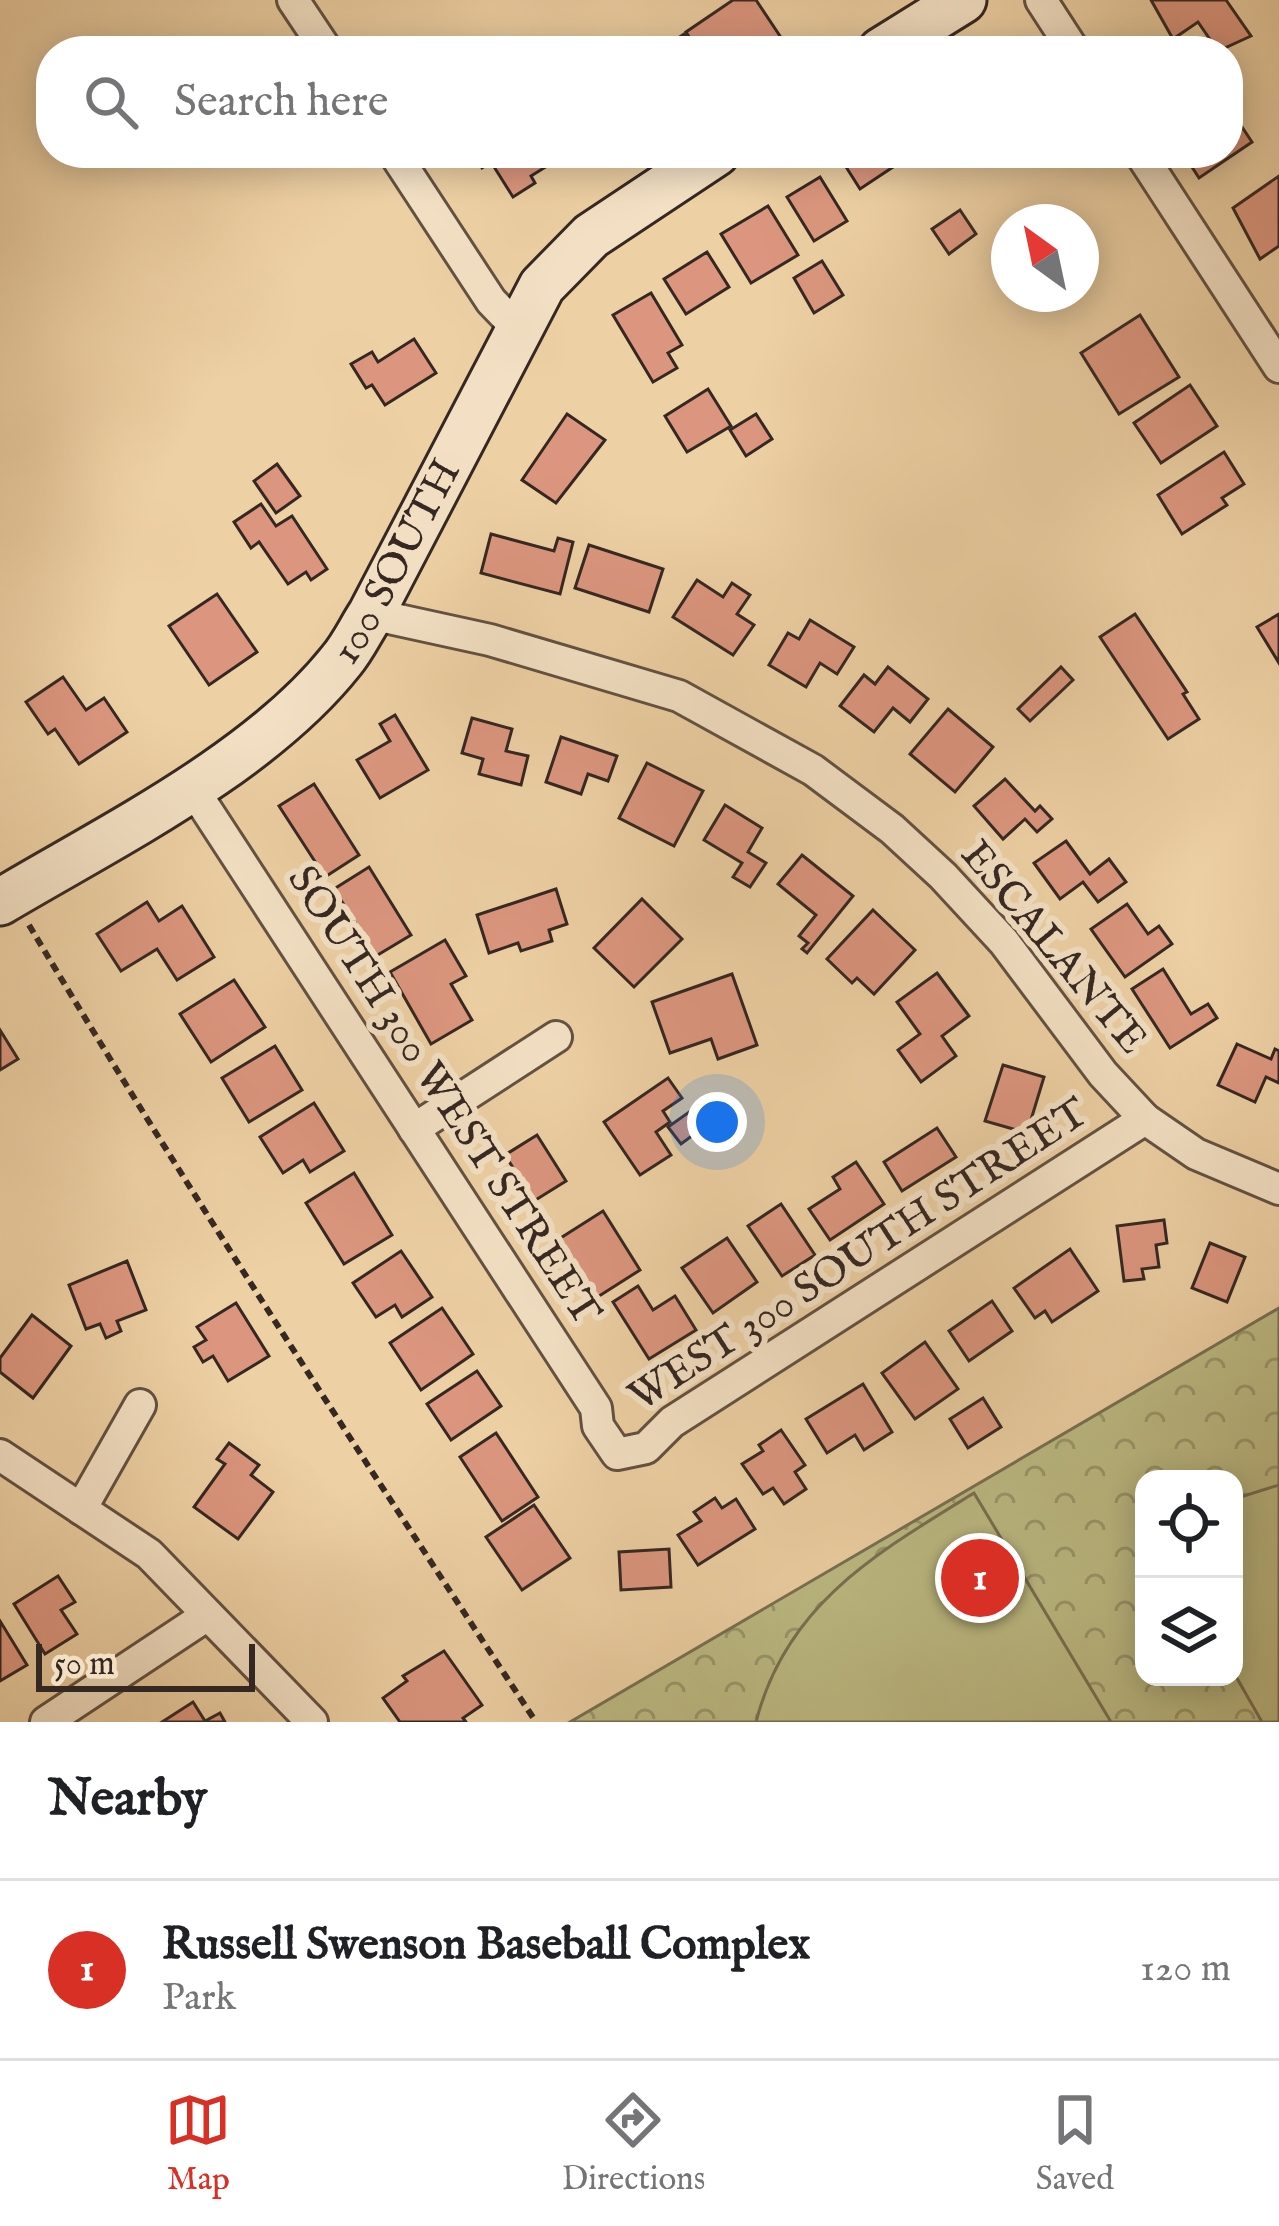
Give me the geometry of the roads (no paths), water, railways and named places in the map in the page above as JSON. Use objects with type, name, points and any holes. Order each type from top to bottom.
[{"type":"street","points":[[293,0],[317,36]]},
{"type":"street","points":[[905,36],[963,0]]},
{"type":"street","points":[[1041,0],[1064,36]]},
{"type":"street","points":[[404,168],[491,301],[517,328]]},
{"type":"street","name":"100 SOUTH","points":[[15,915],[252,746],[343,660],[542,286],[591,236],[693,168]]},
{"type":"street","points":[[1150,168],[1279,368]]},
{"type":"street","name":"ESCALANTE","points":[[371,614],[490,640],[679,696],[813,770],[943,876],[1004,942],[1103,1074],[1145,1119],[1196,1154],[1279,1189]]},
{"type":"street","name":"SOUTH 300 WEST STREET","points":[[191,786],[596,1408],[598,1426],[617,1454]]},
{"type":"street","points":[[414,1129],[556,1036]]},
{"type":"street","name":"WEST 300 SOUTH STREET","points":[[617,1454],[646,1448],[672,1422],[1145,1119]]},
{"type":"street","points":[[81,1509],[140,1405]]},
{"type":"street","points":[[0,1455],[149,1554],[311,1722]]},
{"type":"street","points":[[46,1722],[206,1616]]},
{"type":"place","name":"Russell Swenson Baseball Complex","points":[[980,1578]]}]
